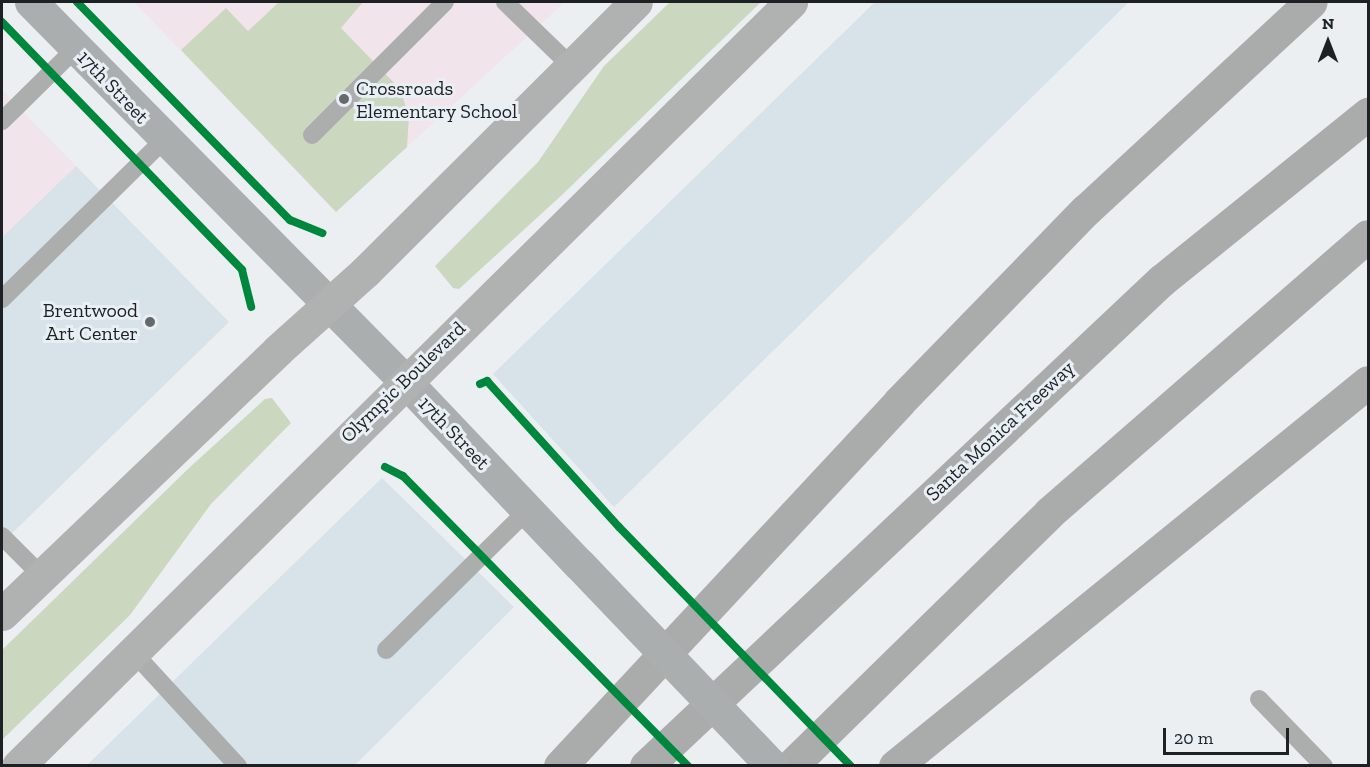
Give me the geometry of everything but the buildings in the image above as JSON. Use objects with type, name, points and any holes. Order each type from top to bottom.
[{"type":"highway","points":[[560,765],[891,410],[1086,210],[1311,2]]},
{"type":"highway","name":"Santa Monica Freeway","points":[[646,765],[1162,280],[1368,114]]},
{"type":"highway","points":[[791,765],[1049,513],[1368,236]]},
{"type":"highway","points":[[896,765],[1368,382]]},
{"type":"main road","points":[[2,614],[328,305],[636,2]]},
{"type":"main road","name":"Olympic Boulevard","points":[[18,765],[791,2]]},
{"type":"street","name":"17th Street","points":[[31,2],[164,140],[406,382],[772,765]]},
{"type":"lane","points":[[312,135],[446,2]]},
{"type":"lane","points":[[505,2],[571,66]]},
{"type":"lane","points":[[2,121],[76,48]]},
{"type":"lane","points":[[2,299],[164,140]]},
{"type":"lane","points":[[386,650],[527,511]]},
{"type":"lane","points":[[2,536],[42,576]]},
{"type":"lane","points":[[133,652],[238,765]]},
{"type":"lane","points":[[1259,699],[1324,765]]},
{"type":"shaded area","name":"Crossroads Elementary School","points":[[134,2],[565,2],[336,212]]},
{"type":"shaded area","points":[[875,2],[1129,2],[614,507],[493,374]]},
{"type":"shaded area","points":[[2,90],[76,166],[2,237]]},
{"type":"shaded area","points":[[76,166],[229,322],[2,543],[2,237]]},
{"type":"shaded area","points":[[382,478],[514,607],[355,765],[86,766]]},
{"type":"green space","points":[[279,2],[363,2],[341,28],[400,89],[409,116],[407,147],[336,212],[181,50],[226,8],[248,31]]},
{"type":"green space","points":[[670,2],[761,2],[563,194],[459,289],[453,288],[435,266],[538,162],[604,66]]},
{"type":"green space","points":[[272,398],[291,423],[211,504],[130,615],[2,740],[2,650],[190,467],[265,399]]},
{"type":"cycle path","points":[[77,2],[290,220],[322,233]]},
{"type":"cycle path","points":[[2,22],[242,270],[251,307]]},
{"type":"cycle path","points":[[480,384],[487,381],[619,527],[851,766]]},
{"type":"cycle path","points":[[385,467],[403,476],[688,766]]},
{"type":"place","name":"Crossroads Elementary School","points":[[344,99]]},
{"type":"place","name":"Brentwood Art Center","points":[[150,322]]}]
